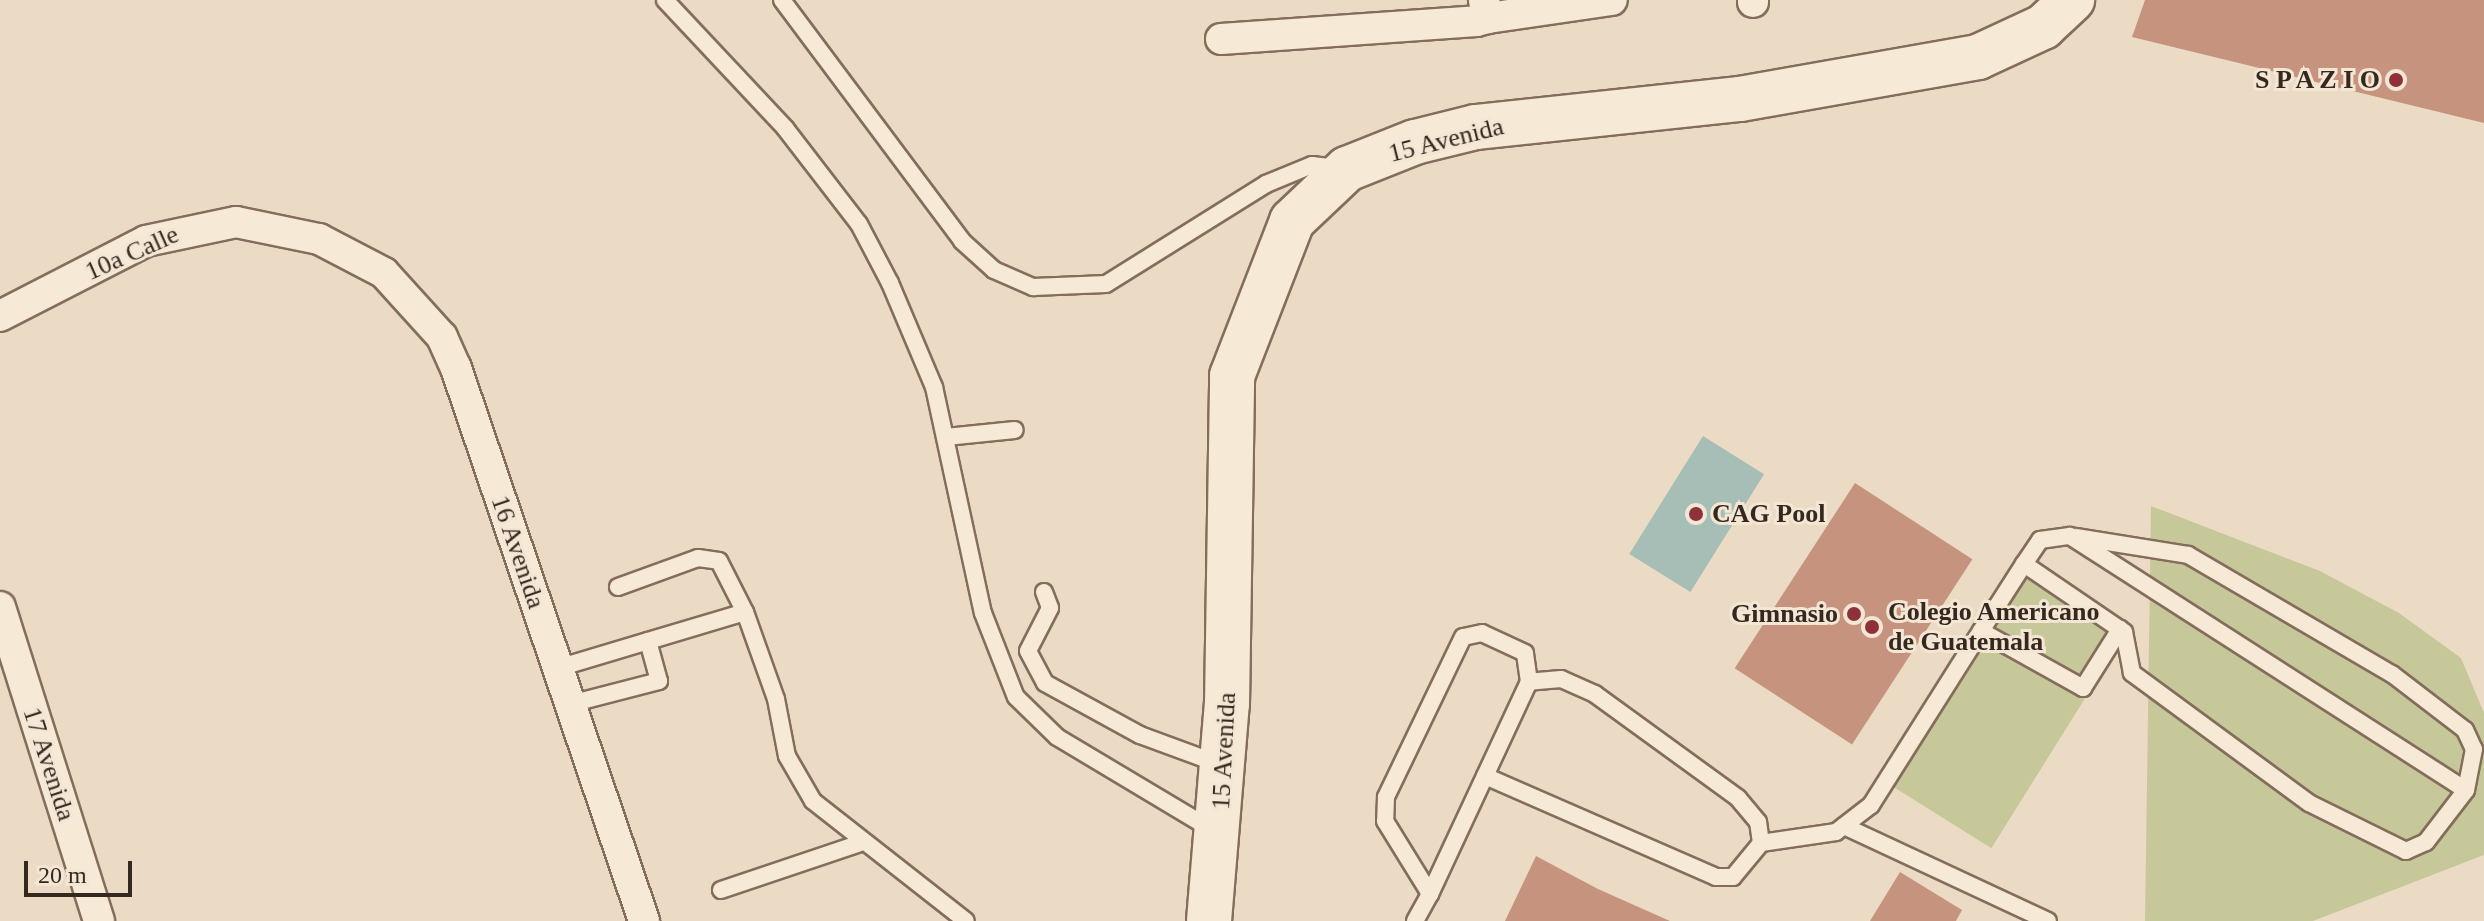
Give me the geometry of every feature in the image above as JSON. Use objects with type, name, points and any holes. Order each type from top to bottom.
[{"type":"street","points":[[1221,39],[1486,9],[1612,0]]},
{"type":"street","name":"15 Avenida","points":[[1209,921],[1221,835],[1224,766],[1232,376],[1292,221],[1347,169],[1476,127],[1740,99],[1978,57],[2043,27],[2072,0]]},
{"type":"street","name":"10a Calle","points":[[0,316],[146,241],[187,228],[236,222],[319,239]]},
{"type":"street","name":"16 Avenida","points":[[319,239],[384,273],[442,337],[644,921]]},
{"type":"street","name":"17 Avenida","points":[[0,607],[99,921]]},
{"type":"lane","points":[[665,0],[727,59],[859,224],[934,387],[983,613],[1016,697],[1057,737],[1221,835]]},
{"type":"lane","points":[[782,0],[962,241],[994,270],[1033,287],[1106,284],[1266,184],[1312,165],[1347,169]]},
{"type":"lane","points":[[946,437],[1015,430]]},
{"type":"lane","points":[[1485,776],[1716,877],[1733,877],[1761,843],[1844,826],[1871,805],[1981,631],[2024,564],[2040,540],[2070,536],[2188,555],[2392,674],[2465,730],[2474,749],[2466,790],[2426,842],[2406,851],[2309,803],[2140,680],[2120,629],[2024,564]]},
{"type":"lane","points":[[2070,536],[2466,790]]},
{"type":"lane","points":[[618,587],[698,558],[719,561],[745,612],[776,699],[787,756],[813,801],[858,844],[966,921]]},
{"type":"lane","points":[[1047,600],[1028,651],[1045,683],[1140,735],[1224,766]]},
{"type":"lane","points":[[558,668],[745,612]]},
{"type":"lane","points":[[1981,631],[2083,688],[2120,629]]},
{"type":"lane","points":[[1415,921],[1430,894],[1529,682],[1531,666],[1512,641],[1482,633],[1463,637],[1386,797],[1385,821],[1430,894]]},
{"type":"lane","points":[[570,704],[659,681],[648,641]]},
{"type":"lane","points":[[1529,682],[1561,679],[1595,694],[1738,798],[1758,822],[1761,843]]},
{"type":"lane","points":[[1844,826],[2048,921]]},
{"type":"lane","points":[[721,890],[858,844]]},
{"type":"green space","points":[[2151,506],[2320,571],[2399,613],[2461,658],[2484,713],[2484,855],[2313,921],[2145,921]]},
{"type":"green space","points":[[2015,567],[2124,635],[1991,848],[1882,780]]},
{"type":"shaded area","name":"CAG Pool","points":[[1703,436],[1764,474],[1690,592],[1629,554]]},
{"type":"building","name":"S P A Z I O","points":[[2145,0],[2484,0],[2484,123],[2132,37]]},
{"type":"building","name":"Gimnasio","points":[[1855,483],[1972,559],[1852,745],[1735,668]]},
{"type":"building","points":[[1536,856],[1598,889],[1670,921],[1505,921]]},
{"type":"building","points":[[1900,872],[1962,910],[1956,921],[1870,921]]},
{"type":"place","name":"S P A Z I O","points":[[2396,80]]},
{"type":"place","name":"CAG Pool","points":[[1696,514]]},
{"type":"place","name":"Gimnasio","points":[[1854,614]]},
{"type":"place","name":"Colegio Americano de Guatemala","points":[[1872,627]]}]
